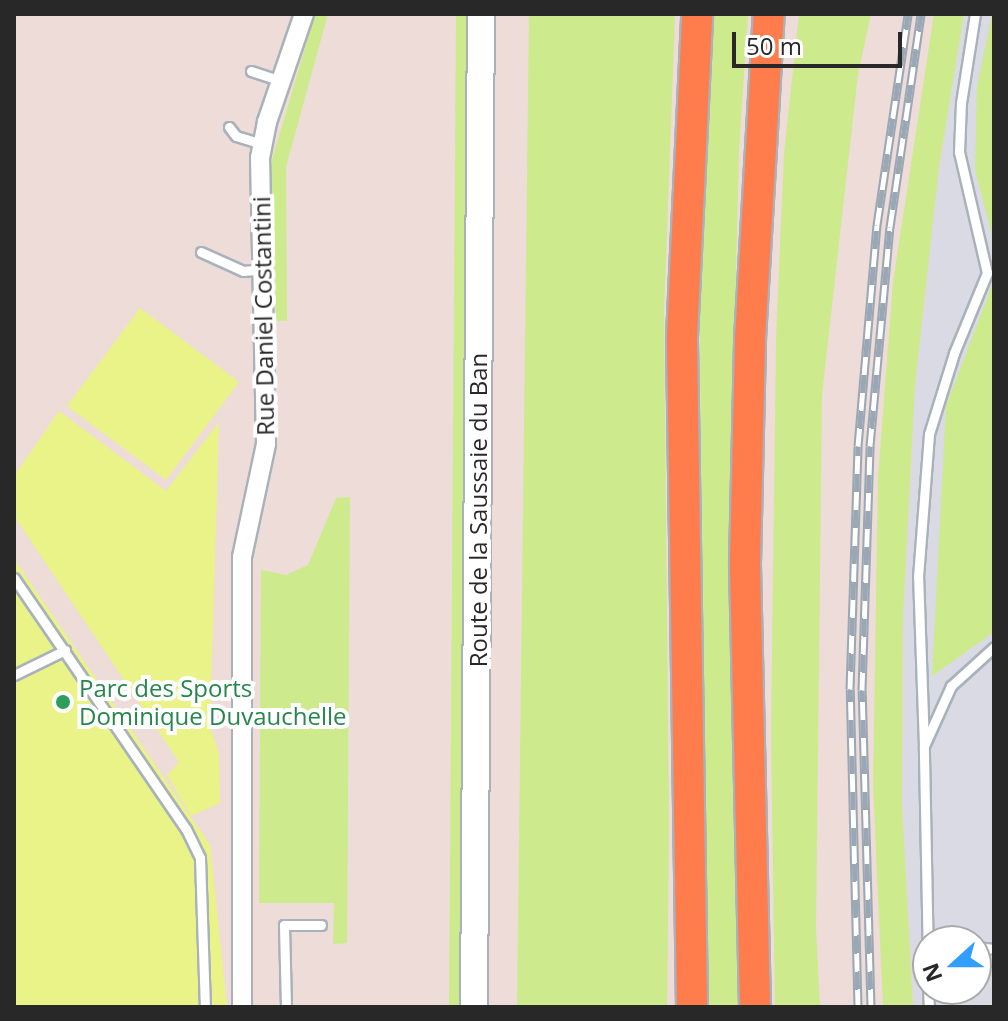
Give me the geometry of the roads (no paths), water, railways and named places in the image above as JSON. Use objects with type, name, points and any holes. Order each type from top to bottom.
[{"type":"highway","points":[[692,1007],[682,337],[697,14]]},
{"type":"highway","points":[[755,1007],[745,548],[750,339],[769,14]]},
{"type":"main road","name":"Route de la Saussaie du Ban","points":[[474,1007],[481,14]]},
{"type":"street","name":"Rue Daniel Costantini","points":[[242,1007],[242,557],[266,444],[262,144],[304,14]]},
{"type":"lane","points":[[928,925],[918,577],[929,434],[954,353],[987,273],[959,152],[961,103],[975,14]]},
{"type":"lane","points":[[251,71],[282,81]]},
{"type":"lane","points":[[229,127],[236,136],[262,144]]},
{"type":"lane","points":[[201,252],[243,271],[264,269]]},
{"type":"lane","points":[[14,578],[186,829],[200,858],[205,1007]]},
{"type":"lane","points":[[924,746],[951,686],[994,647]]},
{"type":"lane","points":[[14,675],[65,650]]},
{"type":"lane","points":[[286,1007],[284,925],[321,925]]},
{"type":"railway","points":[[858,1007],[850,689],[858,446],[877,225],[908,14]]},
{"type":"railway","points":[[871,1007],[862,690],[870,446],[890,227],[921,14]]},
{"type":"place","name":"Parc des Sports Dominique Duvauchelle","points":[[63,702]]}]
